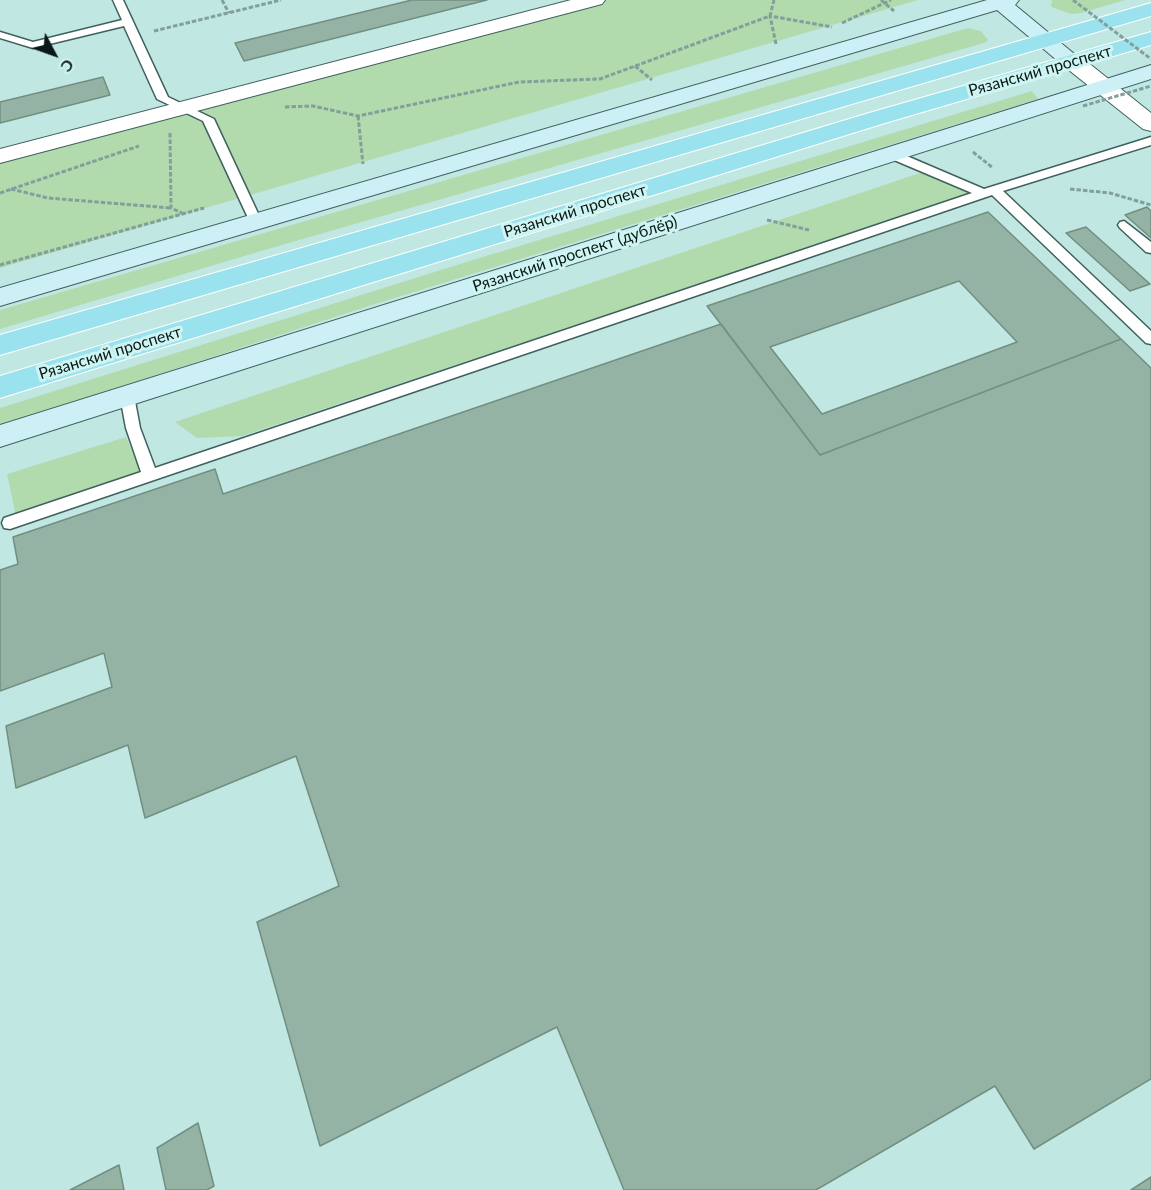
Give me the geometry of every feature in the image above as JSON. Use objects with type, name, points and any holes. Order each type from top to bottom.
[{"type":"main road","points":[[0,297],[1002,1],[1073,62]]},
{"type":"main road","name":"Рязанский проспект","points":[[0,345],[1151,9]]},
{"type":"main road","name":"Рязанский проспект","points":[[0,387],[877,118],[1151,38]]},
{"type":"main road","name":"Рязанский проспект (дублёр)","points":[[0,436],[1151,72]]},
{"type":"street","points":[[0,156],[595,0]]},
{"type":"street","points":[[1073,62],[1151,124]]},
{"type":"lane","points":[[118,0],[163,99],[173,110],[208,119],[256,222]]},
{"type":"lane","points":[[2,37],[33,45],[127,22]]},
{"type":"lane","points":[[10,523],[989,192],[1151,141]]},
{"type":"lane","points":[[891,154],[989,192],[1151,339]]},
{"type":"lane","points":[[1124,225],[1151,249]]},
{"type":"lane","points":[[127,396],[133,428],[150,475]]},
{"type":"path","points":[[222,0],[229,12]]},
{"type":"path","points":[[133,36],[281,0]]},
{"type":"path","points":[[774,0],[770,16],[777,48]]},
{"type":"path","points":[[883,1],[891,0]]},
{"type":"path","points":[[1072,0],[1151,59]]},
{"type":"path","points":[[883,1],[898,12]]},
{"type":"path","points":[[284,107],[313,106],[358,116],[519,82],[600,79],[770,16],[833,27]]},
{"type":"path","points":[[634,66],[655,82]]},
{"type":"path","points":[[1083,106],[1151,86]]},
{"type":"path","points":[[171,208],[173,110]]},
{"type":"path","points":[[358,116],[363,164]]},
{"type":"path","points":[[160,139],[171,136]]},
{"type":"path","points":[[0,193],[149,143]]},
{"type":"path","points":[[11,189],[48,198],[171,208],[184,214]]},
{"type":"path","points":[[1067,189],[1110,193],[1151,205]]},
{"type":"path","points":[[757,218],[850,240]]},
{"type":"green space","points":[[602,0],[918,0],[0,268],[0,159]]},
{"type":"green space","points":[[1052,0],[1125,0],[1071,14],[1051,6]]},
{"type":"green space","points":[[968,28],[981,31],[988,40],[0,329],[0,310]]},
{"type":"green space","points":[[1032,91],[1038,99],[372,305],[0,426],[0,408],[473,260]]},
{"type":"green space","points":[[923,172],[971,193],[242,436],[197,438],[175,422]]},
{"type":"green space","points":[[126,437],[141,471],[16,516],[7,474]]},
{"type":"building","points":[[412,0],[487,0],[244,61],[235,43]]},
{"type":"building","points":[[103,77],[110,95],[0,123],[0,102]]},
{"type":"building","points":[[1147,207],[1151,211],[1151,238],[1125,215]]},
{"type":"building","points":[[988,212],[1121,339],[820,455],[707,306]],"holes":[[[959,281],[1017,342],[822,414],[770,347]]]},
{"type":"building","points":[[1086,227],[1150,284],[1130,291],[1066,233]]},
{"type":"building","points":[[721,324],[820,455],[1121,339],[1151,368],[1151,1079],[1034,1149],[995,1086],[816,1190],[624,1190],[557,1027],[320,1146],[257,922],[339,886],[296,756],[145,818],[128,745],[16,788],[6,726],[112,687],[104,653],[0,691],[0,570],[18,564],[13,537],[215,469],[223,494]]},
{"type":"building","points":[[198,1123],[214,1186],[207,1190],[166,1190],[157,1148]]},
{"type":"building","points":[[119,1165],[124,1190],[70,1190]]},
{"type":"building","points":[[1151,1177],[1151,1190],[1131,1190]]}]
